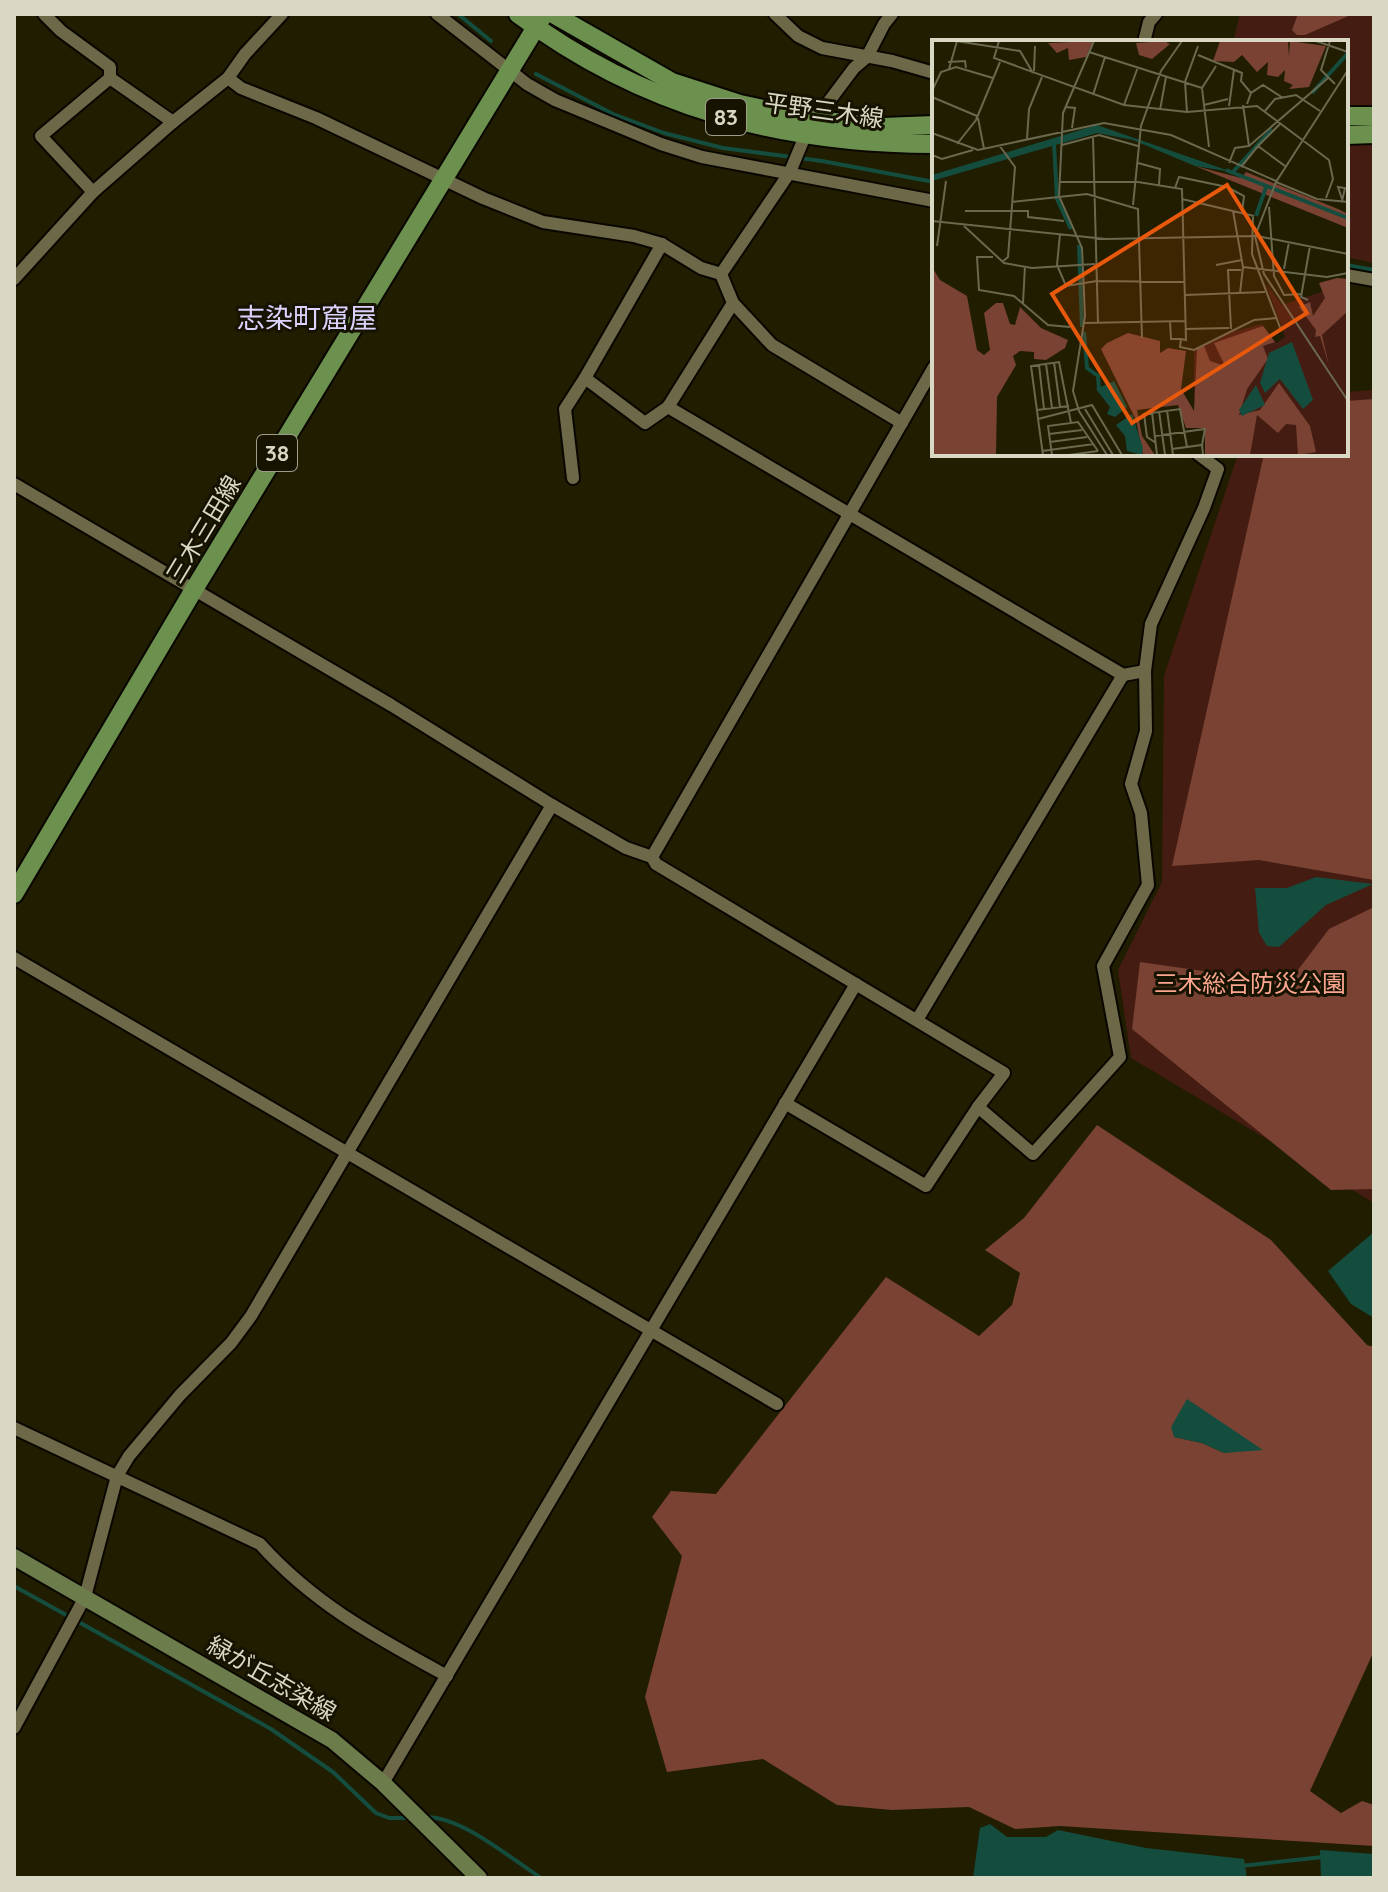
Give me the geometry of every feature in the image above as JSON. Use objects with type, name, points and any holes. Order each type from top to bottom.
[{"type":"main road","points":[[518,14],[540,21]]},
{"type":"main road","name":"平野三木線","points":[[553,14],[672,82],[810,128],[879,144],[932,144]]},
{"type":"main road","name":"三木三田線","points":[[14,894],[193,591],[540,21]]},
{"type":"main road","name":"平野三木線","points":[[540,21],[632,84],[731,119],[810,128],[932,125]]},
{"type":"main road","points":[[1348,116],[1374,116]]},
{"type":"main road","points":[[1348,135],[1374,134]]},
{"type":"street","points":[[44,14],[110,67],[110,78],[41,136],[93,192]]},
{"type":"street","points":[[14,279],[93,192],[228,78],[245,54],[282,14]]},
{"type":"street","points":[[437,14],[508,71],[555,100],[661,144],[702,157],[932,201]]},
{"type":"street","points":[[775,14],[798,36],[822,48],[932,73]]},
{"type":"street","points":[[721,274],[790,172],[810,128],[854,68],[867,57],[892,14]]},
{"type":"street","points":[[1144,40],[1149,22],[1156,14]]},
{"type":"street","points":[[110,78],[173,122]]},
{"type":"street","points":[[228,78],[241,88],[316,118],[443,180],[543,222],[634,236],[662,244],[701,268],[721,274]]},
{"type":"street","points":[[573,478],[565,409],[662,244]]},
{"type":"street","points":[[721,274],[733,303],[772,345],[902,423]]},
{"type":"street","points":[[1348,275],[1374,280]]},
{"type":"street","points":[[585,378],[645,423],[668,407],[733,303]]},
{"type":"street","points":[[652,857],[932,370]]},
{"type":"street","points":[[668,407],[1123,675],[1145,671]]},
{"type":"street","points":[[978,1107],[1033,1154],[1120,1057],[1103,966],[1148,885],[1141,813],[1131,784],[1146,731],[1145,671],[1151,624],[1204,508],[1218,469],[1201,456]]},
{"type":"street","points":[[14,484],[391,705],[552,805],[626,848],[652,857],[656,864],[1004,1073],[926,1186],[785,1103]]},
{"type":"street","points":[[917,1020],[1123,675]]},
{"type":"street","points":[[14,1728],[85,1597],[117,1476],[129,1456],[180,1395],[231,1343],[251,1316],[552,805]]},
{"type":"street","points":[[14,958],[777,1404]]},
{"type":"street","points":[[383,1783],[856,984]]},
{"type":"street","points":[[14,1428],[260,1544],[291,1578],[362,1630],[447,1676]]},
{"type":"street","name":"緑が丘志染線","points":[[14,1557],[332,1740],[383,1783],[479,1878]]},
{"type":"green space","points":[[1240,14],[1374,14],[1374,263],[1348,257],[1348,40],[1234,40]]},
{"type":"green space","points":[[1298,14],[1353,14],[1305,35],[1297,35],[1292,30]]},
{"type":"green space","name":"三木総合防災公園","points":[[1374,390],[1374,1203],[1131,1058],[1118,970],[1162,882],[1164,676],[1237,456],[1348,456],[1348,392]]},
{"type":"green space","points":[[1374,399],[1374,880],[1259,860],[1172,866],[1264,456],[1348,456],[1348,401]]},
{"type":"green space","points":[[1374,907],[1374,1189],[1331,1190],[1132,1029],[1140,962],[1288,983],[1329,929]]},
{"type":"green space","points":[[1097,1125],[1271,1240],[1367,1345],[1374,1347],[1374,1651],[1310,1791],[1341,1813],[1362,1801],[1374,1805],[1374,1846],[1060,1826],[1015,1829],[969,1807],[892,1810],[837,1805],[763,1759],[667,1772],[645,1697],[682,1556],[652,1517],[671,1491],[716,1494],[886,1277],[979,1336],[1012,1305],[1020,1273],[985,1250],[1024,1218]],"holes":[[[1187,1400],[1224,1453],[1202,1443],[1174,1437]]]},
{"type":"water","points":[[1316,877],[1373,884],[1326,905],[1279,947],[1267,946],[1259,933],[1255,888],[1287,888]]},
{"type":"water","points":[[1374,1232],[1374,1318],[1351,1304],[1328,1271]]},
{"type":"water","points":[[1187,1399],[1263,1450],[1224,1453],[1202,1443],[1174,1437],[1171,1427]]},
{"type":"water","points":[[990,1824],[1007,1837],[1046,1837],[1058,1830],[1146,1848],[1244,1859],[1247,1878],[973,1878],[980,1828]]},
{"type":"water","points":[[1320,1850],[1374,1854],[1374,1878],[1321,1878]]},
{"type":"waterway","points":[[458,14],[491,41]]},
{"type":"waterway","points":[[536,74],[613,114],[664,133],[723,148],[822,161],[932,182]]},
{"type":"waterway","points":[[1348,265],[1374,270]]},
{"type":"waterway","points":[[14,1586],[271,1729],[333,1772],[376,1813],[389,1818],[412,1818]]},
{"type":"waterway","points":[[425,1817],[454,1823],[541,1878]]},
{"type":"waterway","points":[[1241,1866],[1323,1857]]},
{"type":"district","name":"志染町窟屋","points":[[307,317]]}]
